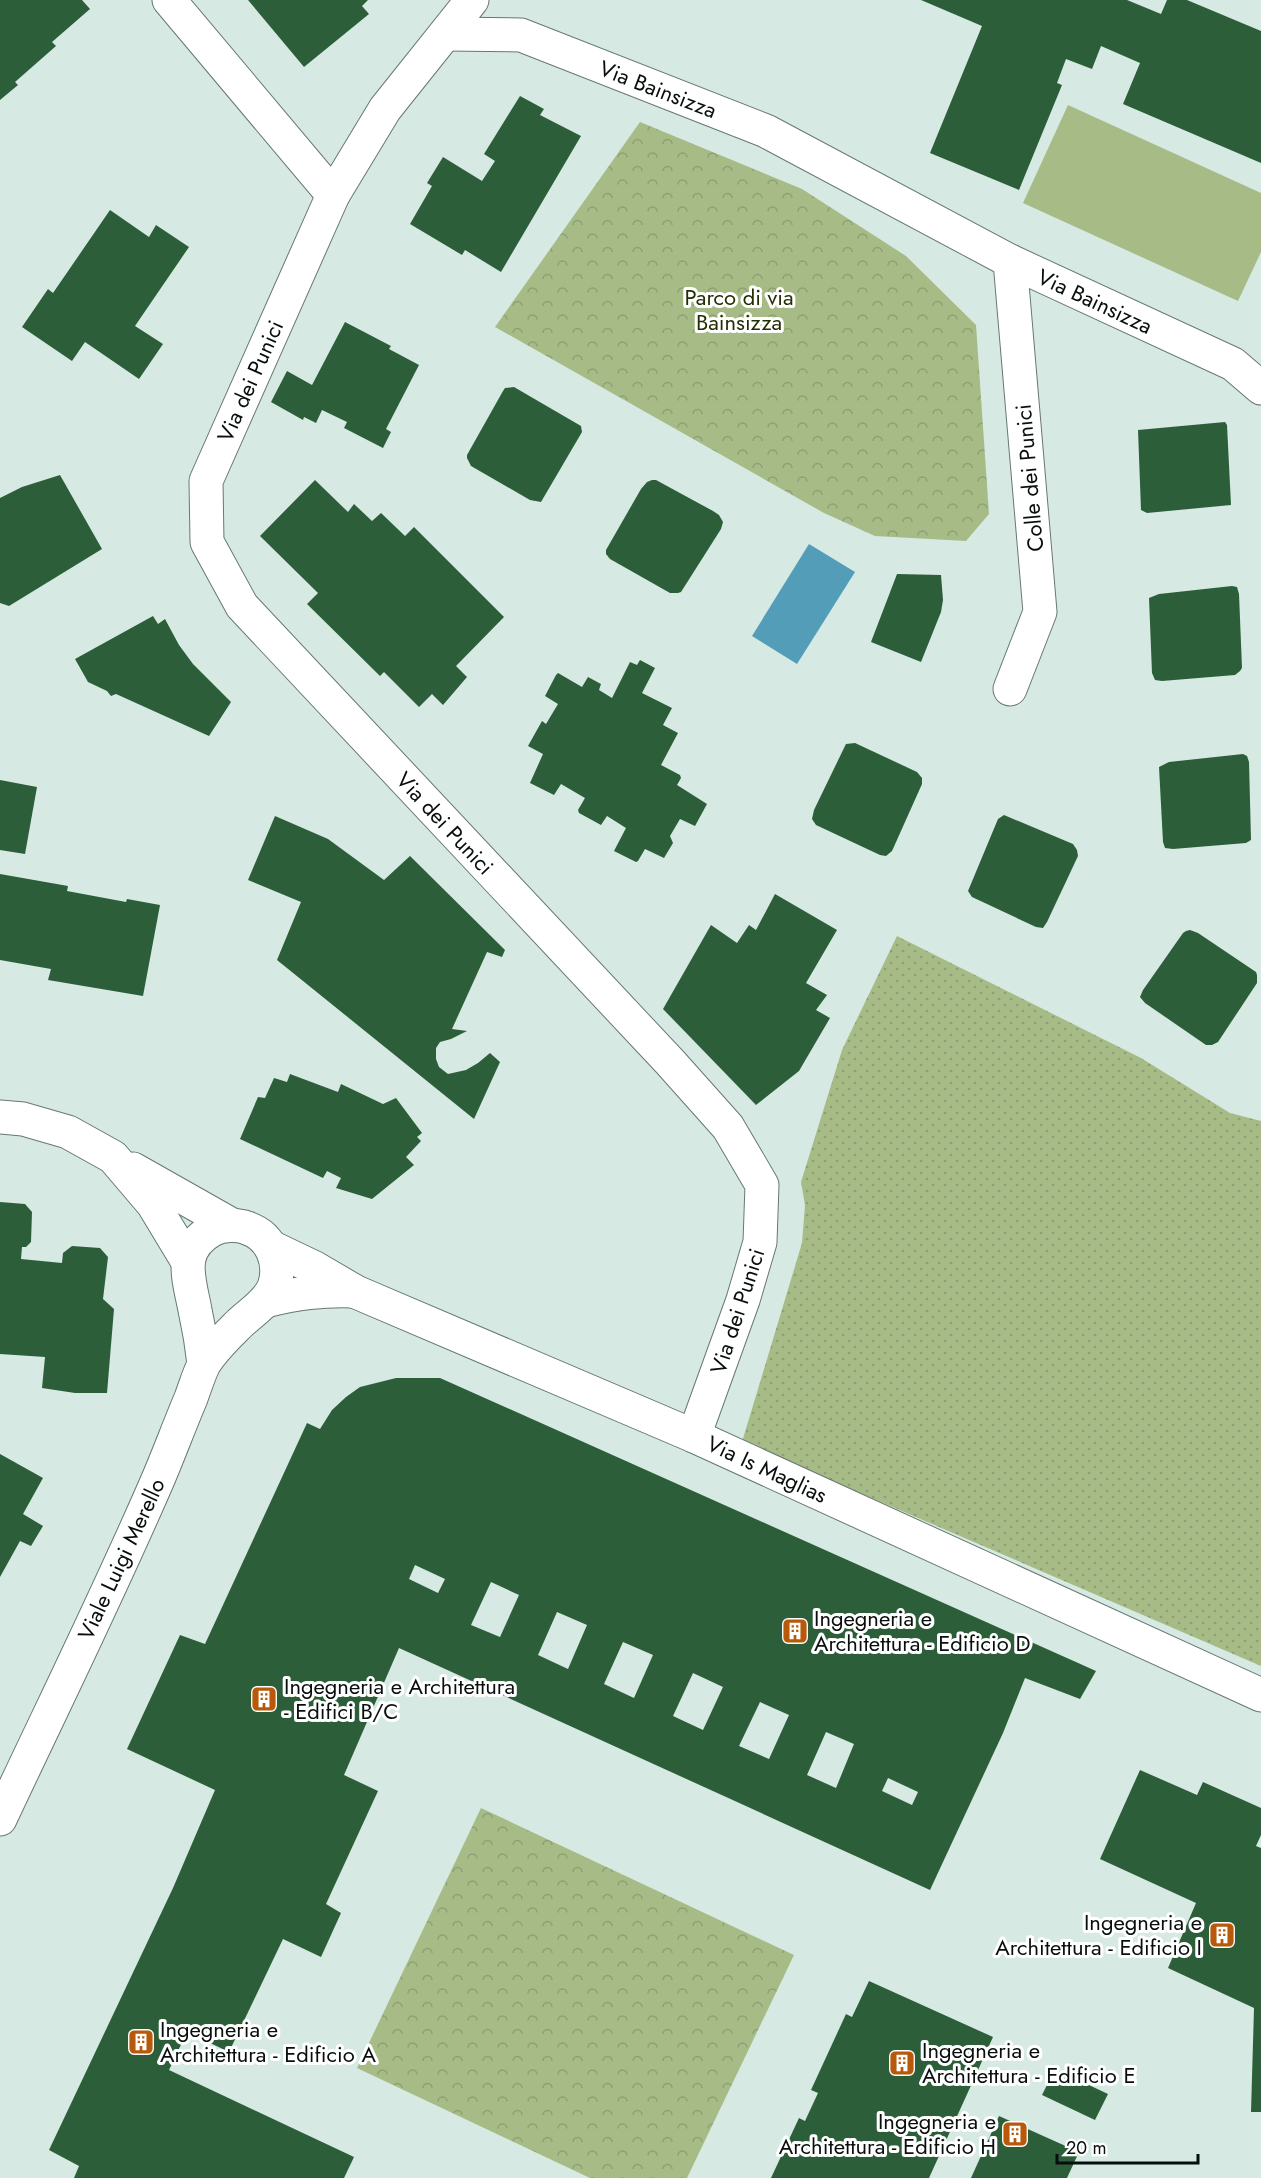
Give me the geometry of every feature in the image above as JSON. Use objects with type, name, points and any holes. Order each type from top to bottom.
[{"type":"street","points":[[169,0],[333,195],[385,109],[472,0]]},
{"type":"street","name":"Via Bainsizza","points":[[447,34],[521,35],[766,131],[1010,261],[1233,364],[1261,388]]},
{"type":"street","name":"Via dei Punici","points":[[333,195],[206,481],[207,542],[242,606],[729,1127],[762,1185],[760,1242],[743,1300],[694,1436]]},
{"type":"street","name":"Colle dei Punici","points":[[1010,261],[1040,612],[1010,689]]},
{"type":"street","points":[[0,1117],[23,1119],[68,1132],[232,1225]]},
{"type":"street","points":[[114,1157],[153,1204],[190,1276],[201,1304],[213,1312],[234,1315],[295,1293],[322,1290],[356,1292]]},
{"type":"street","points":[[204,1364],[190,1276],[193,1247],[202,1236],[217,1228],[232,1225],[247,1227],[261,1235],[271,1247],[277,1262],[277,1276],[273,1289],[260,1305]]},
{"type":"street","name":"Via Is Maglias","points":[[271,1247],[315,1268],[356,1292],[694,1436],[1261,1695]]},
{"type":"street","name":"Viale Luigi Merello","points":[[0,1819],[159,1478],[204,1364],[219,1345],[260,1305]]},
{"type":"green space","points":[[1068,105],[1261,193],[1261,252],[1238,301],[1023,203]]},
{"type":"green space","name":"Parco di via Bainsizza","points":[[640,122],[802,189],[906,256],[976,325],[989,514],[966,541],[875,536],[824,513],[495,327]]},
{"type":"green space","points":[[897,936],[1141,1058],[1230,1113],[1261,1121],[1261,1666],[742,1442],[802,1243],[805,1205],[801,1182],[842,1050]]},
{"type":"green space","points":[[481,1808],[794,1955],[687,2178],[590,2178],[357,2068]]},
{"type":"water","points":[[809,544],[855,572],[797,664],[752,636]]},
{"type":"building","points":[[0,0],[82,0],[90,9],[52,42],[56,46],[15,82],[18,85],[0,100]]},
{"type":"building","points":[[248,0],[368,0],[362,6],[369,14],[304,67]]},
{"type":"building","points":[[921,0],[1127,0],[1161,14],[1167,0],[1187,0],[1261,31],[1261,163],[1123,104],[1140,63],[1101,46],[1092,69],[1066,59],[1057,83],[1062,85],[1019,190],[930,153],[982,26]]},
{"type":"building","points":[[520,96],[544,109],[540,115],[581,136],[501,272],[465,250],[462,255],[410,224],[432,186],[427,183],[443,157],[482,181],[495,161],[484,154]]},
{"type":"building","points":[[110,210],[149,237],[156,225],[189,247],[135,326],[163,344],[139,379],[85,342],[72,361],[22,327],[48,289],[53,293]]},
{"type":"building","points":[[345,322],[391,346],[389,349],[419,365],[386,429],[391,432],[383,448],[344,428],[347,422],[322,410],[316,423],[304,417],[303,420],[271,402],[287,371],[312,385]]},
{"type":"building","points":[[514,387],[581,426],[582,432],[541,502],[530,500],[471,466],[467,458],[503,391],[505,388]]},
{"type":"building","points":[[1225,422],[1231,505],[1147,513],[1141,510],[1138,430]]},
{"type":"building","points":[[60,475],[102,549],[9,606],[0,603],[0,498],[22,487]]},
{"type":"building","points":[[315,480],[348,512],[354,504],[372,521],[381,513],[405,536],[414,527],[504,617],[456,666],[467,677],[443,705],[432,694],[419,707],[384,672],[380,676],[307,604],[318,593],[260,536]]},
{"type":"building","points":[[652,480],[656,480],[713,511],[723,522],[721,529],[681,592],[678,593],[670,593],[610,559],[606,554],[606,550],[641,489]]},
{"type":"building","points":[[897,574],[941,575],[943,600],[941,612],[921,662],[871,642]]},
{"type":"building","points":[[1237,587],[1239,594],[1242,668],[1240,671],[1235,675],[1155,680],[1152,673],[1149,598],[1159,594]]},
{"type":"building","points":[[153,616],[158,624],[165,619],[179,645],[193,664],[231,702],[209,736],[116,694],[111,696],[107,691],[88,682],[75,659]]},
{"type":"building","points":[[640,660],[655,668],[642,693],[672,708],[663,725],[678,733],[661,765],[680,775],[681,778],[677,785],[707,804],[695,826],[680,819],[670,836],[673,843],[664,858],[645,849],[636,862],[614,851],[626,828],[607,816],[601,825],[579,813],[578,810],[585,798],[561,784],[554,795],[530,783],[543,754],[528,746],[542,721],[546,724],[558,704],[545,696],[558,673],[582,687],[588,677],[601,684],[599,690],[612,698],[630,662],[637,665]]},
{"type":"building","points":[[855,743],[917,772],[922,778],[922,784],[892,851],[886,856],[816,825],[812,819],[814,810],[846,744]]},
{"type":"building","points":[[1243,754],[1247,756],[1249,762],[1251,840],[1246,843],[1165,848],[1159,767],[1169,762]]},
{"type":"building","points":[[0,780],[37,787],[25,854],[0,850]]},
{"type":"building","points":[[1004,815],[1073,844],[1077,850],[1078,856],[1043,928],[1036,927],[972,897],[968,891],[998,819]]},
{"type":"building","points":[[275,816],[328,839],[384,880],[410,856],[505,950],[502,957],[487,952],[452,1029],[467,1031],[440,1042],[436,1048],[439,1067],[448,1074],[466,1070],[490,1053],[500,1062],[474,1119],[277,960],[301,902],[248,880]]},
{"type":"building","points":[[0,874],[68,886],[67,891],[126,902],[127,899],[160,905],[143,996],[48,980],[51,969],[0,960]]},
{"type":"building","points":[[775,894],[837,930],[806,983],[827,995],[816,1010],[830,1018],[799,1071],[756,1105],[663,1009],[711,925],[737,943],[749,925],[756,930]]},
{"type":"building","points":[[1190,930],[1198,933],[1256,972],[1257,975],[1257,983],[1218,1042],[1212,1045],[1206,1045],[1145,1003],[1140,997],[1183,933]]},
{"type":"building","points":[[290,1074],[338,1092],[341,1084],[383,1104],[396,1098],[422,1133],[417,1137],[421,1141],[406,1157],[414,1165],[372,1199],[336,1188],[341,1178],[327,1171],[323,1178],[240,1139],[258,1097],[265,1098],[274,1078],[287,1082]]},
{"type":"building","points":[[0,1202],[25,1204],[32,1212],[31,1242],[26,1247],[22,1247],[21,1259],[62,1263],[63,1253],[72,1246],[100,1248],[108,1257],[103,1299],[114,1309],[107,1393],[75,1393],[42,1388],[45,1357],[0,1354]]},
{"type":"building","points":[[396,1378],[440,1378],[1096,1671],[1080,1699],[1025,1678],[1003,1733],[930,1890],[399,1648],[344,1775],[378,1791],[326,1904],[341,1913],[321,1957],[283,1939],[229,2052],[187,2032],[169,2070],[354,2157],[344,2178],[74,2178],[79,2166],[49,2150],[173,1888],[215,1790],[127,1749],[180,1635],[205,1644],[307,1423],[320,1429],[332,1410],[360,1387]],"holes":[[[415,1565],[445,1579],[438,1593],[409,1579]],[[491,1582],[519,1595],[500,1637],[471,1625]],[[557,1612],[587,1625],[568,1669],[538,1655]],[[623,1642],[653,1655],[634,1698],[604,1684]],[[693,1673],[723,1687],[703,1730],[673,1716]],[[760,1702],[789,1715],[769,1759],[739,1746]],[[826,1732],[854,1744],[836,1788],[807,1775]],[[888,1778],[918,1792],[912,1805],[882,1791]]]},
{"type":"building","points":[[0,1454],[43,1478],[23,1514],[43,1526],[31,1546],[20,1541],[0,1577]]},
{"type":"building","name":"Ingegneria e Architettura - Edificio I","points":[[1140,1770],[1197,1795],[1203,1782],[1261,1808],[1261,1835],[1256,1846],[1261,1848],[1261,2112],[1251,2112],[1254,2008],[1168,1968],[1196,1903],[1100,1859]]},
{"type":"building","name":"Ingegneria e Architettura - Edificio E","points":[[869,1981],[993,2037],[929,2178],[771,2178],[799,2118],[805,2121],[818,2093],[811,2090],[846,2014],[852,2017]]},
{"type":"building","points":[[1055,2069],[1108,2094],[1095,2120],[1042,2095]]},
{"type":"building","name":"Ingegneria e Architettura - Edificio H","points":[[999,2116],[1079,2152],[1067,2178],[971,2178]]},
{"type":"place","name":"Ingegneria e Architettura - Edificio D","points":[[795,1631]]},
{"type":"place","name":"Ingegneria e Architettura - Edifici B/C","points":[[264,1699]]},
{"type":"place","name":"Ingegneria e Architettura - Edificio I","points":[[1222,1935]]},
{"type":"place","name":"Ingegneria e Architettura - Edificio A","points":[[141,2042]]},
{"type":"place","name":"Ingegneria e Architettura - Edificio E","points":[[902,2063]]},
{"type":"place","name":"Ingegneria e Architettura - Edificio H","points":[[1015,2134]]}]
